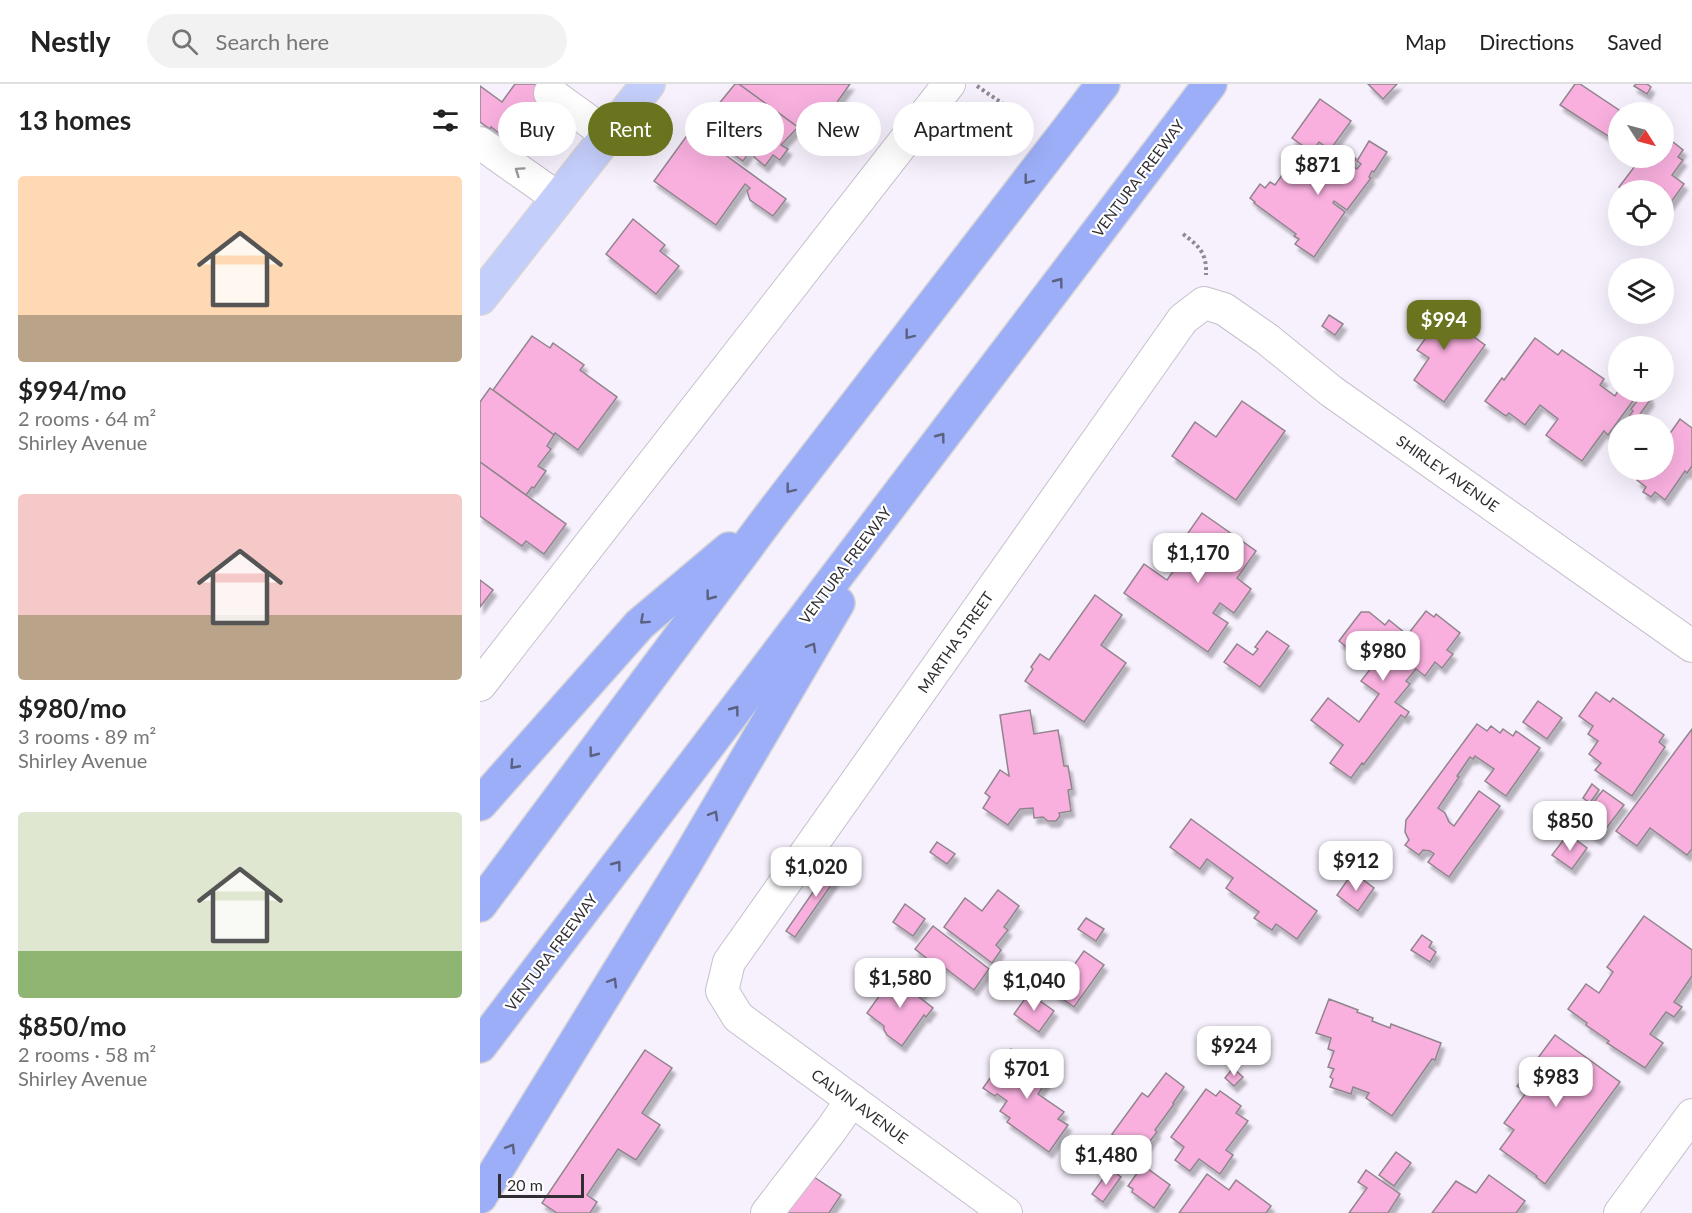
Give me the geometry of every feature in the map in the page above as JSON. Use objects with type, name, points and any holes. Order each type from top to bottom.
[{"type":"highway","points":[[480,905],[770,516],[1103,84]]},
{"type":"highway","name":"VENTURA FREEWAY","points":[[480,1046],[1210,84]]},
{"type":"highway","points":[[480,1197],[686,864],[912,476]]},
{"type":"highway","points":[[480,804],[640,624],[770,516]]},
{"type":"main road","points":[[634,102],[648,84]]},
{"type":"main road","points":[[484,285],[591,156]]},
{"type":"street","points":[[480,685],[934,89]]},
{"type":"street","points":[[550,93],[588,121]]},
{"type":"street","points":[[480,143],[558,198]]},
{"type":"street","name":"SHIRLEY AVENUE","points":[[1204,303],[1224,309],[1267,339],[1331,391],[1692,646]]},
{"type":"street","name":"MARTHA STREET","points":[[722,991],[729,962],[1183,319],[1204,303]]},
{"type":"street","name":"CALVIN AVENUE","points":[[722,991],[738,1017],[1006,1213]]},
{"type":"street","points":[[767,1213],[852,1100]]},
{"type":"street","points":[[1620,1213],[1692,1114]]},
{"type":"path","points":[[974,84],[1000,102]]},
{"type":"path","points":[[1183,234],[1201,248],[1206,270],[1204,303]]},
{"type":"building","points":[[515,84],[557,84],[543,102],[502,102]]},
{"type":"building","points":[[735,84],[739,84],[764,102],[720,102]]},
{"type":"building","points":[[739,84],[850,84],[837,102],[796,102],[796,126],[784,117],[784,102],[764,102]]},
{"type":"building","points":[[1368,84],[1397,84],[1383,99]]},
{"type":"building","points":[[1575,84],[1580,84],[1608,103],[1608,136],[1560,105]]},
{"type":"building","points":[[1647,84],[1651,87],[1647,94],[1634,86]]},
{"type":"building","points":[[480,86],[502,102],[498,102],[498,132],[480,122]]},
{"type":"building","points":[[1320,99],[1351,121],[1330,150],[1319,142],[1312,152],[1292,138]]},
{"type":"building","points":[[784,117],[796,126],[796,129],[784,142]]},
{"type":"building","points":[[685,138],[685,156],[727,156],[786,199],[773,216],[750,200],[747,191],[750,188],[745,184],[716,225],[654,181]]},
{"type":"building","points":[[1369,141],[1387,152],[1347,210],[1334,201],[1333,203],[1345,212],[1314,257],[1295,244],[1299,239],[1294,236],[1296,234],[1250,198],[1260,184],[1265,188],[1270,182],[1275,185],[1290,164],[1318,183],[1323,176],[1318,173],[1334,151],[1343,158],[1347,152],[1356,159],[1352,165],[1357,169],[1361,164],[1357,161]]},
{"type":"building","points":[[1674,143],[1683,150],[1678,157],[1683,160],[1672,175],[1684,184],[1674,198],[1674,180],[1624,180],[1633,168],[1674,168]]},
{"type":"building","points":[[736,156],[747,156],[743,161]]},
{"type":"building","points":[[755,156],[772,156],[765,166]]},
{"type":"building","points":[[633,219],[665,245],[660,251],[679,266],[656,294],[606,254]]},
{"type":"building","points":[[1425,301],[1485,345],[1444,402],[1414,380],[1429,358],[1417,350],[1428,335],[1410,322]]},
{"type":"building","points":[[1329,315],[1343,324],[1335,335],[1322,326]]},
{"type":"building","points":[[532,336],[550,348],[553,343],[584,365],[580,370],[617,397],[578,450],[493,390]]},
{"type":"building","points":[[1535,338],[1558,355],[1562,350],[1604,379],[1600,385],[1608,391],[1608,402],[1632,402],[1623,414],[1608,414],[1608,435],[1604,431],[1582,461],[1546,435],[1558,419],[1540,405],[1525,425],[1509,413],[1506,416],[1485,401],[1502,378],[1504,380]]},
{"type":"building","points":[[490,388],[554,435],[547,446],[551,449],[538,466],[546,471],[526,495],[480,462],[480,402]]},
{"type":"building","points":[[1242,401],[1285,431],[1236,500],[1172,456],[1195,422],[1216,437]]},
{"type":"building","points":[[1636,402],[1649,402],[1640,414],[1631,414],[1633,411],[1631,409]]},
{"type":"building","points":[[1680,419],[1692,428],[1692,466],[1687,473],[1685,471],[1665,500],[1655,492],[1651,497],[1643,492],[1646,487],[1637,480],[1674,480],[1674,428]]},
{"type":"building","points":[[480,462],[566,524],[544,554],[526,541],[522,546],[480,516]]},
{"type":"building","points":[[1202,513],[1256,551],[1237,578],[1251,589],[1234,613],[1220,603],[1213,613],[1228,623],[1208,652],[1124,593],[1144,564],[1167,580],[1189,549],[1181,543]]},
{"type":"building","points":[[480,580],[493,590],[480,607]]},
{"type":"building","points":[[1095,595],[1122,615],[1101,645],[1126,663],[1084,722],[1025,681],[1040,654],[1049,660]]},
{"type":"building","points":[[1426,611],[1434,617],[1436,614],[1460,633],[1447,650],[1453,654],[1442,668],[1435,662],[1425,676],[1416,669],[1406,681],[1410,684],[1395,702],[1409,712],[1405,718],[1401,715],[1351,778],[1330,763],[1343,745],[1311,720],[1328,698],[1359,722],[1379,694],[1361,681],[1382,654],[1367,643],[1357,656],[1339,641],[1361,612],[1369,612],[1385,625],[1389,620],[1415,641],[1416,639],[1409,633]]},
{"type":"building","points":[[1267,631],[1289,646],[1260,687],[1224,662],[1237,644],[1253,655],[1258,649],[1255,647]]},
{"type":"building","points":[[1596,692],[1610,702],[1613,698],[1664,735],[1659,742],[1665,747],[1632,796],[1595,770],[1601,763],[1589,754],[1598,741],[1588,734],[1593,726],[1579,716]]},
{"type":"building","points":[[1538,701],[1562,718],[1547,739],[1523,722]]},
{"type":"building","points":[[1030,710],[1034,734],[1058,730],[1064,766],[1068,766],[1072,789],[1068,790],[1071,811],[1059,813],[1060,816],[1056,821],[1048,821],[1043,817],[1034,818],[1033,808],[1020,809],[1008,825],[983,808],[990,797],[985,793],[1000,770],[1009,776],[1000,715]]},
{"type":"building","points":[[1477,724],[1487,731],[1491,726],[1500,733],[1503,729],[1513,736],[1516,731],[1540,748],[1506,796],[1485,781],[1494,769],[1475,756],[1473,759],[1470,757],[1438,808],[1445,813],[1449,822],[1454,826],[1479,791],[1500,806],[1449,877],[1428,862],[1434,854],[1430,851],[1423,850],[1419,855],[1405,845],[1409,840],[1405,832],[1406,820]]},
{"type":"building","points":[[1692,729],[1692,849],[1687,855],[1650,828],[1637,846],[1616,831]]},
{"type":"building","points":[[1592,784],[1599,790],[1590,803],[1583,798]]},
{"type":"building","points":[[1603,790],[1624,805],[1598,839],[1577,824]]},
{"type":"building","points":[[1191,819],[1317,911],[1297,939],[1276,924],[1272,930],[1254,918],[1259,912],[1226,888],[1233,878],[1207,859],[1200,869],[1170,847]]},
{"type":"building","points":[[1568,834],[1587,848],[1572,869],[1552,855]]},
{"type":"building","points":[[937,842],[955,854],[947,864],[930,852]]},
{"type":"building","points":[[836,859],[845,865],[795,937],[786,931]]},
{"type":"building","points":[[1353,872],[1374,888],[1358,911],[1337,895]]},
{"type":"building","points":[[998,890],[1019,906],[1004,927],[1008,930],[996,945],[1001,950],[992,963],[944,927],[965,898],[982,911]]},
{"type":"building","points":[[905,904],[925,919],[913,936],[893,922]]},
{"type":"building","points":[[1644,916],[1692,950],[1692,976],[1674,1002],[1682,1007],[1674,1017],[1666,1012],[1650,1034],[1663,1043],[1645,1068],[1607,1043],[1609,1041],[1568,1009],[1586,984],[1599,993],[1613,972],[1607,967]]},
{"type":"building","points":[[1086,918],[1104,929],[1096,941],[1078,929]]},
{"type":"building","points":[[933,926],[989,969],[974,990],[941,965],[939,968],[915,949]]},
{"type":"building","points":[[1422,935],[1432,942],[1429,947],[1436,952],[1430,962],[1411,950]]},
{"type":"building","points":[[1084,951],[1104,965],[1074,1007],[1054,993]]},
{"type":"building","points":[[892,978],[905,988],[912,978],[926,988],[919,997],[933,1008],[926,1017],[924,1015],[902,1046],[887,1035],[884,1026],[867,1013]]},
{"type":"building","points":[[1029,993],[1054,1011],[1039,1032],[1014,1014]]},
{"type":"building","points":[[1329,999],[1358,1010],[1357,1012],[1373,1018],[1372,1021],[1390,1028],[1391,1024],[1441,1043],[1435,1060],[1432,1059],[1392,1116],[1366,1098],[1369,1093],[1353,1087],[1351,1094],[1330,1087],[1333,1079],[1330,1077],[1334,1069],[1328,1067],[1334,1051],[1328,1049],[1331,1038],[1316,1033]]},
{"type":"building","points":[[1241,1030],[1250,1036],[1244,1045],[1235,1039]]},
{"type":"building","points":[[1555,1035],[1620,1082],[1545,1184],[1500,1149],[1514,1130],[1504,1123],[1526,1093],[1517,1086]]},
{"type":"building","points":[[1011,1049],[1050,1076],[1038,1094],[1064,1112],[1058,1119],[1068,1125],[1049,1152],[1007,1122],[1010,1118],[1000,1111],[1007,1101],[983,1088]]},
{"type":"building","points":[[645,1050],[672,1068],[642,1113],[660,1125],[636,1160],[618,1149],[587,1195],[597,1202],[590,1213],[557,1213],[542,1203]]},
{"type":"building","points":[[1233,1068],[1243,1077],[1234,1086],[1225,1078]]},
{"type":"building","points":[[1166,1073],[1184,1087],[1155,1130],[1157,1132],[1140,1154],[1112,1134],[1142,1093],[1148,1097]]},
{"type":"building","points":[[1206,1089],[1216,1096],[1220,1091],[1241,1106],[1236,1113],[1248,1121],[1226,1150],[1233,1155],[1220,1174],[1199,1159],[1190,1171],[1175,1160],[1184,1147],[1171,1137]]},
{"type":"building","points":[[1396,1152],[1411,1163],[1394,1186],[1379,1175]]},
{"type":"building","points":[[1110,1169],[1121,1177],[1103,1202],[1092,1194]]},
{"type":"building","points":[[1140,1169],[1145,1172],[1148,1169],[1170,1185],[1154,1208],[1132,1192],[1133,1189],[1128,1186]]},
{"type":"building","points":[[1366,1170],[1400,1194],[1388,1213],[1349,1213],[1367,1188],[1358,1182]]},
{"type":"building","points":[[1207,1174],[1229,1190],[1236,1180],[1271,1206],[1266,1213],[1179,1213]]},
{"type":"building","points":[[811,1175],[841,1195],[829,1213],[786,1213]]},
{"type":"building","points":[[1489,1175],[1525,1201],[1516,1213],[1432,1213],[1456,1181],[1476,1193]]}]
